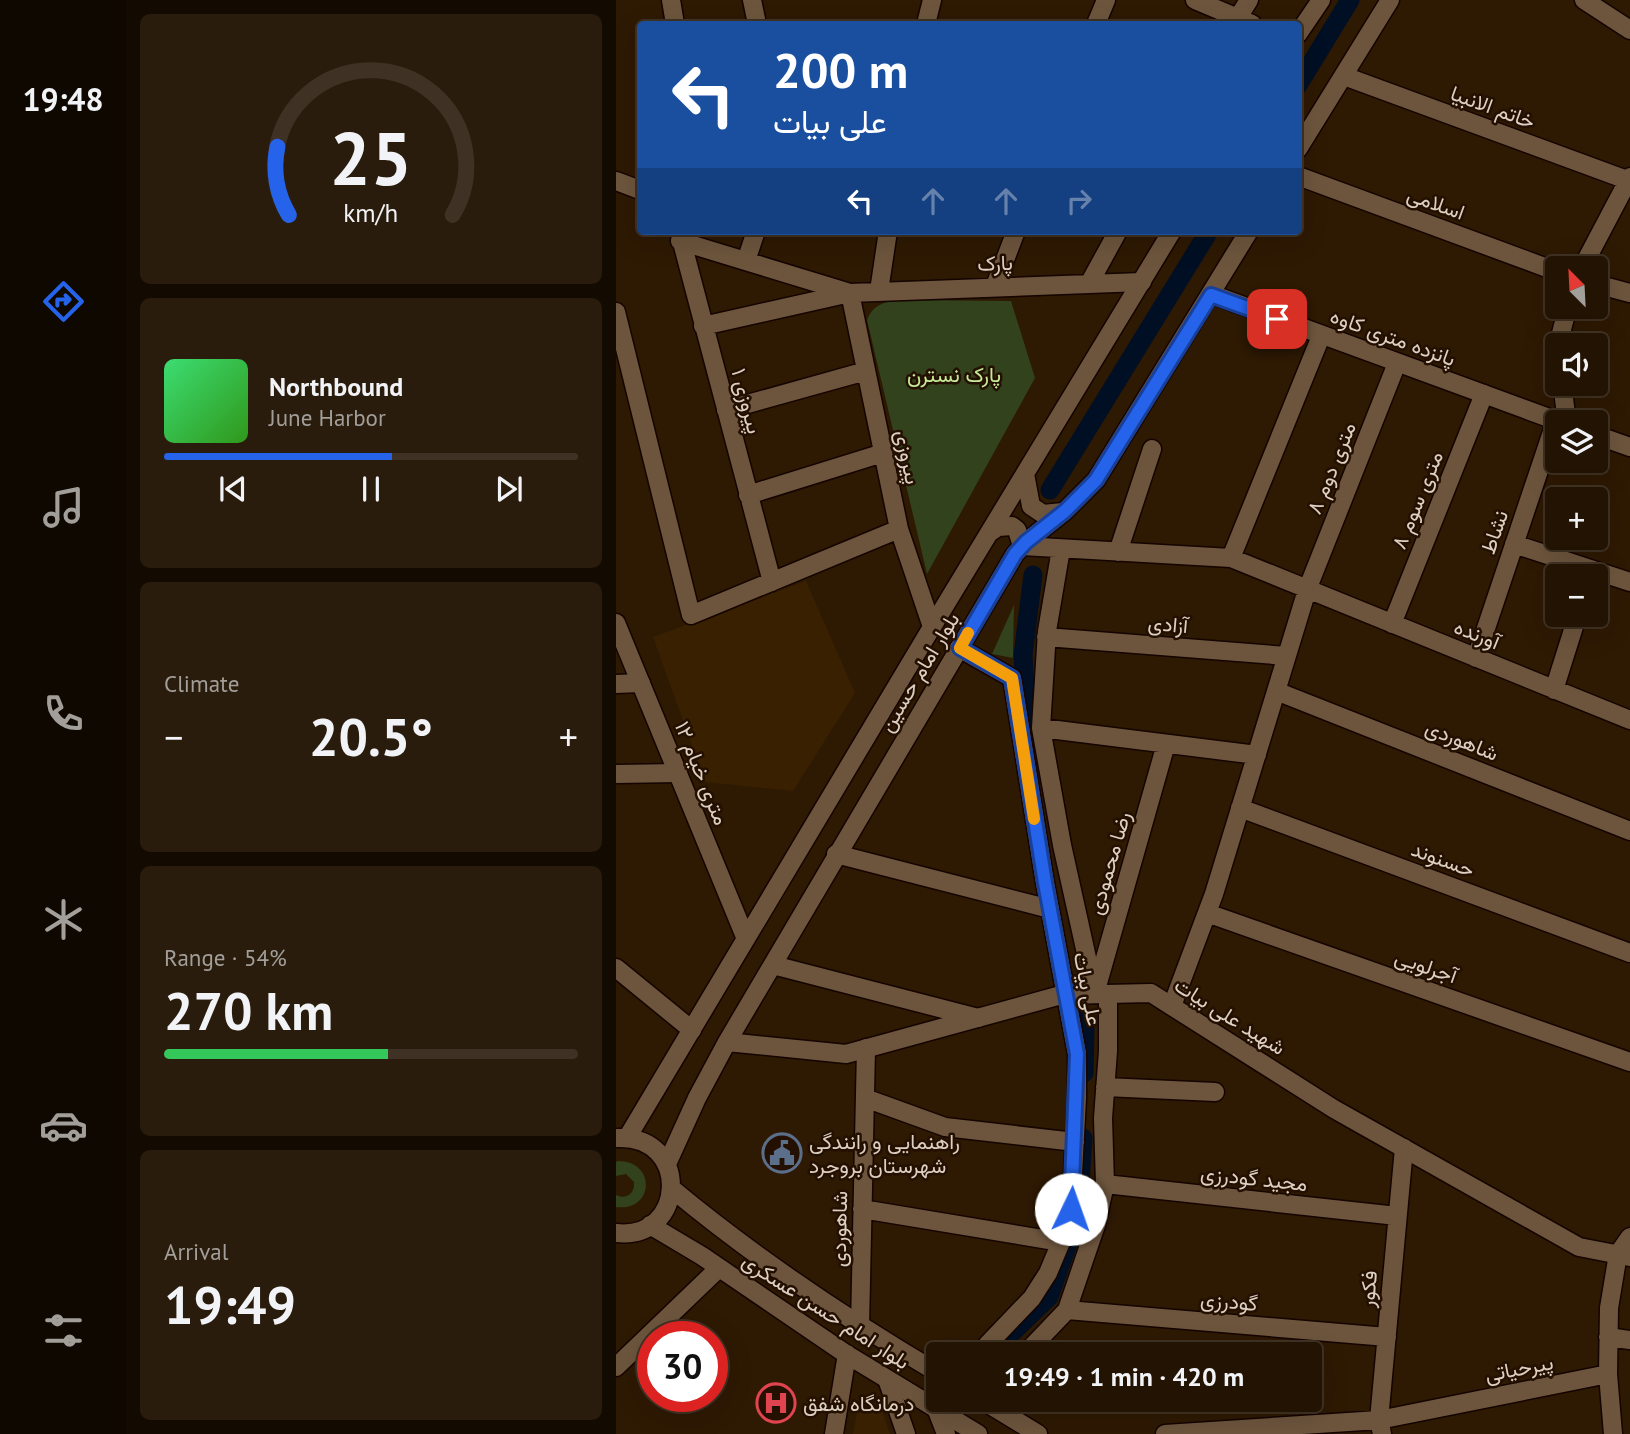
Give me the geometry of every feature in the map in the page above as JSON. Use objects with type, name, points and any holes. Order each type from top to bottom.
[{"type":"street","points":[[671,0],[674,21]]},
{"type":"street","points":[[752,0],[756,21]]},
{"type":"street","points":[[927,21],[932,0]]},
{"type":"street","points":[[1097,21],[1106,0]]},
{"type":"street","points":[[1195,0],[1240,21]]},
{"type":"street","points":[[1242,21],[1249,0]]},
{"type":"street","points":[[1302,28],[1321,0]]},
{"type":"street","points":[[1302,143],[1390,0]]},
{"type":"street","points":[[1584,0],[1630,30]]},
{"type":"street","name":"خاتم الانبیا","points":[[1344,76],[1629,179]]},
{"type":"street","name":"اسلامی","points":[[1302,177],[1545,267]]},
{"type":"street","points":[[1588,256],[1629,179]]},
{"type":"street","points":[[616,181],[637,189]]},
{"type":"street","points":[[746,261],[755,235]]},
{"type":"street","points":[[878,291],[887,235]]},
{"type":"street","points":[[995,286],[1014,235]]},
{"type":"street","points":[[1090,282],[1116,235]]},
{"type":"street","name":"بلوار امام حسین","points":[[622,1138],[692,1030],[988,533],[1170,235]]},
{"type":"street","name":"بلوار امام حسین","points":[[667,1164],[697,1098],[727,1042],[1015,554],[1096,480],[1247,235]]},
{"type":"street","points":[[679,236],[746,261],[850,293]]},
{"type":"street","name":"پیروزی ۱","points":[[679,236],[772,582]]},
{"type":"street","name":"پارک","points":[[850,293],[1142,282]]},
{"type":"street","points":[[1608,287],[1630,293]]},
{"type":"street","points":[[703,326],[850,293]]},
{"type":"street","name":"پیروزی","points":[[850,293],[900,529],[932,627]]},
{"type":"street","name":"پانزده متری کاوه","points":[[1211,295],[1545,415]]},
{"type":"street","points":[[616,312],[691,615],[900,529]]},
{"type":"street","points":[[1231,558],[1321,336]]},
{"type":"street","name":"۸ متری دوم","points":[[1307,590],[1397,363]]},
{"type":"street","points":[[726,410],[866,371]]},
{"type":"street","name":"۸ متری سوم","points":[[1392,624],[1484,394]]},
{"type":"street","points":[[1608,439],[1630,447]]},
{"type":"street","points":[[1118,552],[1152,449]]},
{"type":"street","points":[[748,495],[884,453]]},
{"type":"street","name":"نشاط","points":[[1476,658],[1514,544],[1545,463]]},
{"type":"street","points":[[1024,474],[1031,506],[1043,514],[1063,512]]},
{"type":"street","points":[[988,533],[998,527],[1012,526],[1017,530],[1022,546]]},
{"type":"street","points":[[1514,544],[1568,564]]},
{"type":"street","name":"آورنده","points":[[1022,546],[1231,558],[1630,720]]},
{"type":"street","name":"علی بیات","points":[[1061,549],[1046,637],[1041,728],[1062,845],[1101,994]]},
{"type":"street","points":[[1608,577],[1630,582]]},
{"type":"street","points":[[1172,1006],[1207,913],[1307,590]]},
{"type":"street","name":"۱۲ متری خیام","points":[[616,623],[746,939]]},
{"type":"street","points":[[1554,690],[1574,627]]},
{"type":"street","name":"آزادی","points":[[1046,637],[1287,656]]},
{"type":"street","name":"علی بیات","points":[[960,648],[1012,678],[1077,1054],[1071,1209],[1048,1273],[1032,1298],[990,1342]]},
{"type":"street","points":[[616,684],[641,683]]},
{"type":"street","name":"شاهوردی","points":[[1276,691],[1630,831]]},
{"type":"street","points":[[1041,728],[1257,755]]},
{"type":"street","name":"رضا محمودی","points":[[1101,994],[1166,744]]},
{"type":"street","points":[[616,774],[678,773]]},
{"type":"street","name":"حسنوند","points":[[1240,808],[1630,953]]},
{"type":"street","points":[[836,854],[1050,909]]},
{"type":"street","name":"آجرلویی","points":[[1207,913],[1630,1062]]},
{"type":"street","points":[[773,965],[978,1018]]},
{"type":"street","points":[[616,968],[692,1030]]},
{"type":"street","name":"شهید علی بیات","points":[[727,1042],[846,1054],[1067,995],[1151,993],[1334,1109],[1580,1247],[1624,1256]]},
{"type":"street","points":[[1036,1342],[1067,1310],[1096,1225],[1105,1184],[1103,1118],[1108,1051],[1101,994]]},
{"type":"street","name":"شاهوردی","points":[[860,1327],[866,1048]]},
{"type":"street","points":[[1105,1087],[1215,1092]]},
{"type":"street","points":[[865,1098],[945,1127],[1074,1142]]},
{"type":"street","points":[[616,1233],[630,1233],[650,1225],[667,1206],[671,1188],[667,1164],[650,1146],[622,1138]]},
{"type":"street","name":"فکور","points":[[1381,1427],[1404,1148]]},
{"type":"street","name":"مجید گودرزی","points":[[1105,1184],[1397,1216]]},
{"type":"street","name":"بلوار امام حسن عسکری","points":[[671,1188],[724,1233],[860,1327],[926,1366]]},
{"type":"street","points":[[862,1209],[1061,1242]]},
{"type":"street","name":"بلوار امام حسن عسکری","points":[[650,1225],[847,1354],[887,1379],[926,1398]]},
{"type":"street","points":[[1613,1434],[1608,1374],[1609,1308],[1630,1237]]},
{"type":"street","points":[[616,1367],[719,1268]]},
{"type":"street","name":"گودرزی","points":[[1067,1310],[1387,1337]]},
{"type":"street","points":[[1608,1337],[1630,1339]]},
{"type":"street","points":[[834,1434],[847,1354]]},
{"type":"street","name":"پیرحیاتی","points":[[1165,1434],[1381,1427],[1608,1374]]},
{"type":"street","points":[[887,1379],[906,1434]]},
{"type":"street","points":[[941,1412],[946,1434]]},
{"type":"street","name":"بلوار امام حسن عسکری","points":[[949,1412],[978,1434]]},
{"type":"street","points":[[1002,1412],[1038,1434]]},
{"type":"shaded area","points":[[806,581],[855,693],[793,791],[705,782],[653,637]]},
{"type":"shaded area","points":[[882,1411],[890,1434],[853,1434],[857,1413]]},
{"type":"green space","name":"پارک نسترن","points":[[902,300],[1011,301],[1035,378],[927,574],[867,320],[881,304]]},
{"type":"green space","points":[[1014,605],[1013,658],[992,654]]},
{"type":"green space","points":[[618,1161],[631,1163],[645,1177],[644,1195],[629,1206],[616,1207],[616,1195],[626,1196],[634,1186],[634,1182],[626,1174],[616,1176]]},
{"type":"waterway","points":[[1302,78],[1350,0]]},
{"type":"waterway","points":[[1050,490],[1207,235]]},
{"type":"waterway","points":[[1028,745],[1023,655],[1033,575]]},
{"type":"waterway","points":[[1082,1015],[1085,1029],[1084,1073]]},
{"type":"waterway","points":[[1079,1199],[1083,1138]]},
{"type":"waterway","points":[[1002,1342],[1049,1297],[1071,1235]]},
{"type":"slow traffic","points":[[968,633],[960,648],[1012,678],[1034,819]]},
{"type":"place","name":"راهنمایی و رانندگی شهرستان بروجرد","points":[[782,1153]]},
{"type":"place","name":"درمانگاه شفق","points":[[776,1403]]},
{"type":"route","points":[[1071,1209],[1077,1054],[1045,883],[1012,678],[960,648],[1015,554],[1096,480],[1211,295],[1277,319]]}]
